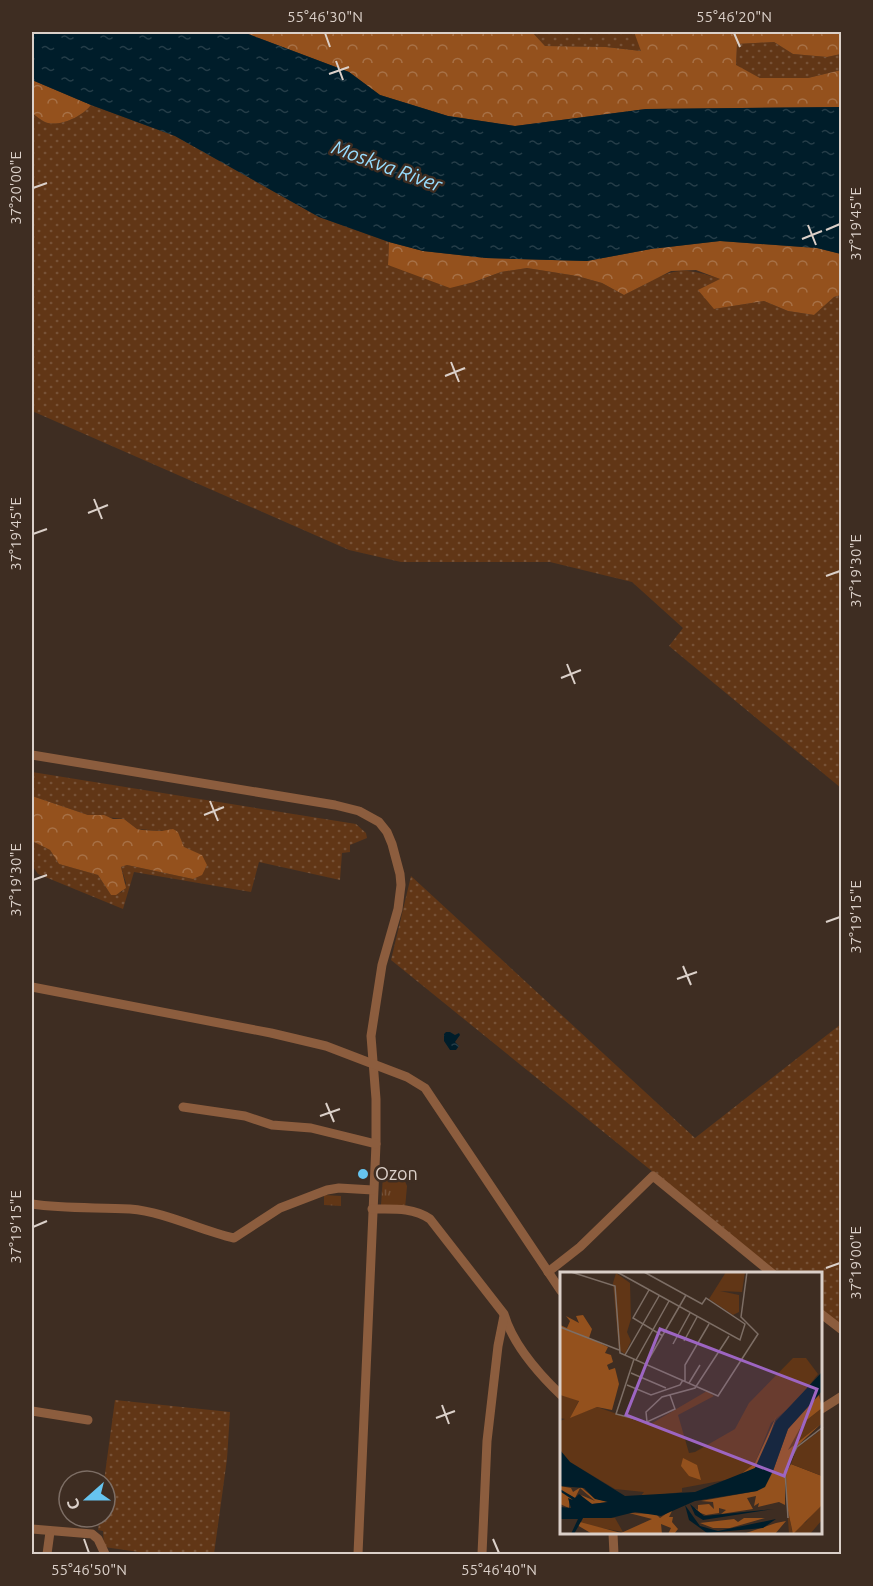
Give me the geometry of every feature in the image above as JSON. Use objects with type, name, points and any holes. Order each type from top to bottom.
[{"type":"street","points":[[32,755],[335,805],[359,811],[379,822],[387,832],[392,844],[398,860],[401,885],[398,909],[382,965],[371,1036],[376,1144],[358,1554]]},
{"type":"street","points":[[32,987],[271,1033],[326,1046],[407,1077],[424,1088],[560,1290]]},
{"type":"street","points":[[183,1107],[245,1116],[272,1125],[311,1128],[376,1144]]},
{"type":"street","points":[[548,1272],[580,1247],[653,1176],[771,1272]]},
{"type":"street","points":[[32,1204],[60,1208],[131,1209],[172,1218],[209,1233],[234,1238],[280,1208],[327,1190],[339,1188],[373,1191]]},
{"type":"street","points":[[372,1209],[406,1210],[422,1213],[430,1218],[504,1314],[508,1329],[525,1355],[560,1394]]},
{"type":"street","points":[[482,1554],[487,1441],[504,1314]]},
{"type":"street","points":[[822,1314],[842,1330]]},
{"type":"street","points":[[822,1409],[842,1396]]},
{"type":"street","points":[[32,1411],[88,1420]]},
{"type":"street","points":[[32,1529],[92,1534],[98,1539],[105,1554]]},
{"type":"street","points":[[47,1554],[50,1532]]},
{"type":"street","points":[[613,1535],[614,1554]]},
{"type":"green space","points":[[243,32],[532,32],[545,46],[606,47],[641,51],[634,32],[841,32],[841,54],[827,57],[793,54],[774,42],[737,44],[736,65],[760,78],[808,78],[841,70],[841,107],[646,109],[515,126],[448,116],[380,95],[349,72]]},
{"type":"green space","points":[[532,32],[634,32],[642,51],[606,47],[545,46]]},
{"type":"green space","points":[[774,42],[793,54],[827,57],[841,54],[841,70],[808,78],[760,78],[736,66],[737,44]]},
{"type":"green space","points":[[32,80],[91,105],[72,119],[54,124],[46,122],[32,113]]},
{"type":"green space","points":[[91,105],[175,136],[319,217],[389,242],[388,265],[475,282],[501,272],[527,268],[577,276],[602,283],[624,295],[660,276],[691,271],[720,279],[714,309],[764,301],[788,311],[814,315],[834,297],[841,295],[841,788],[669,646],[683,628],[632,582],[550,562],[401,562],[349,550],[32,411],[32,113],[54,124],[66,122],[78,116]]},
{"type":"green space","points":[[720,241],[817,248],[841,254],[841,295],[834,297],[814,315],[788,311],[764,301],[714,309],[698,290],[720,279],[696,270],[671,271],[624,295],[602,283],[577,276],[527,268],[501,272],[450,288],[388,265],[389,242],[423,251],[486,258],[587,261],[651,249]]},
{"type":"green space","points":[[32,772],[356,824],[366,833],[367,838],[350,845],[350,852],[342,853],[340,880],[259,862],[251,892],[134,872],[123,909],[38,874],[32,865],[32,841],[50,850],[59,864],[98,875],[111,895],[122,892],[126,883],[121,867],[127,865],[193,879],[202,855],[184,848],[178,832],[137,829],[124,819],[88,815],[32,796]]},
{"type":"green space","points":[[32,796],[88,815],[124,819],[137,829],[162,831],[173,829],[178,832],[184,847],[202,855],[207,865],[202,875],[193,879],[127,865],[121,867],[126,888],[116,895],[111,895],[98,875],[59,864],[50,850],[32,841]]},
{"type":"green space","points":[[411,876],[695,1138],[841,1024],[841,1326],[822,1309],[822,1272],[777,1272],[391,960]]},
{"type":"green space","points":[[383,1176],[403,1177],[407,1186],[405,1208],[381,1205]]},
{"type":"green space","points":[[324,1195],[341,1196],[341,1206],[324,1205]]},
{"type":"green space","points":[[115,1400],[230,1412],[227,1459],[214,1554],[153,1554],[104,1547],[103,1531],[98,1529],[117,1529],[117,1469],[106,1469]]},
{"type":"water","name":"Moskva River","points":[[32,32],[243,32],[349,72],[380,95],[448,116],[515,126],[646,109],[841,107],[841,254],[817,248],[720,241],[651,249],[587,261],[486,258],[423,251],[389,242],[319,217],[175,136],[32,80]]},
{"type":"water","points":[[446,1032],[455,1035],[459,1033],[455,1042],[459,1046],[456,1050],[450,1050],[444,1041]]},
{"type":"place","name":"Ozon","points":[[363,1174]]}]
